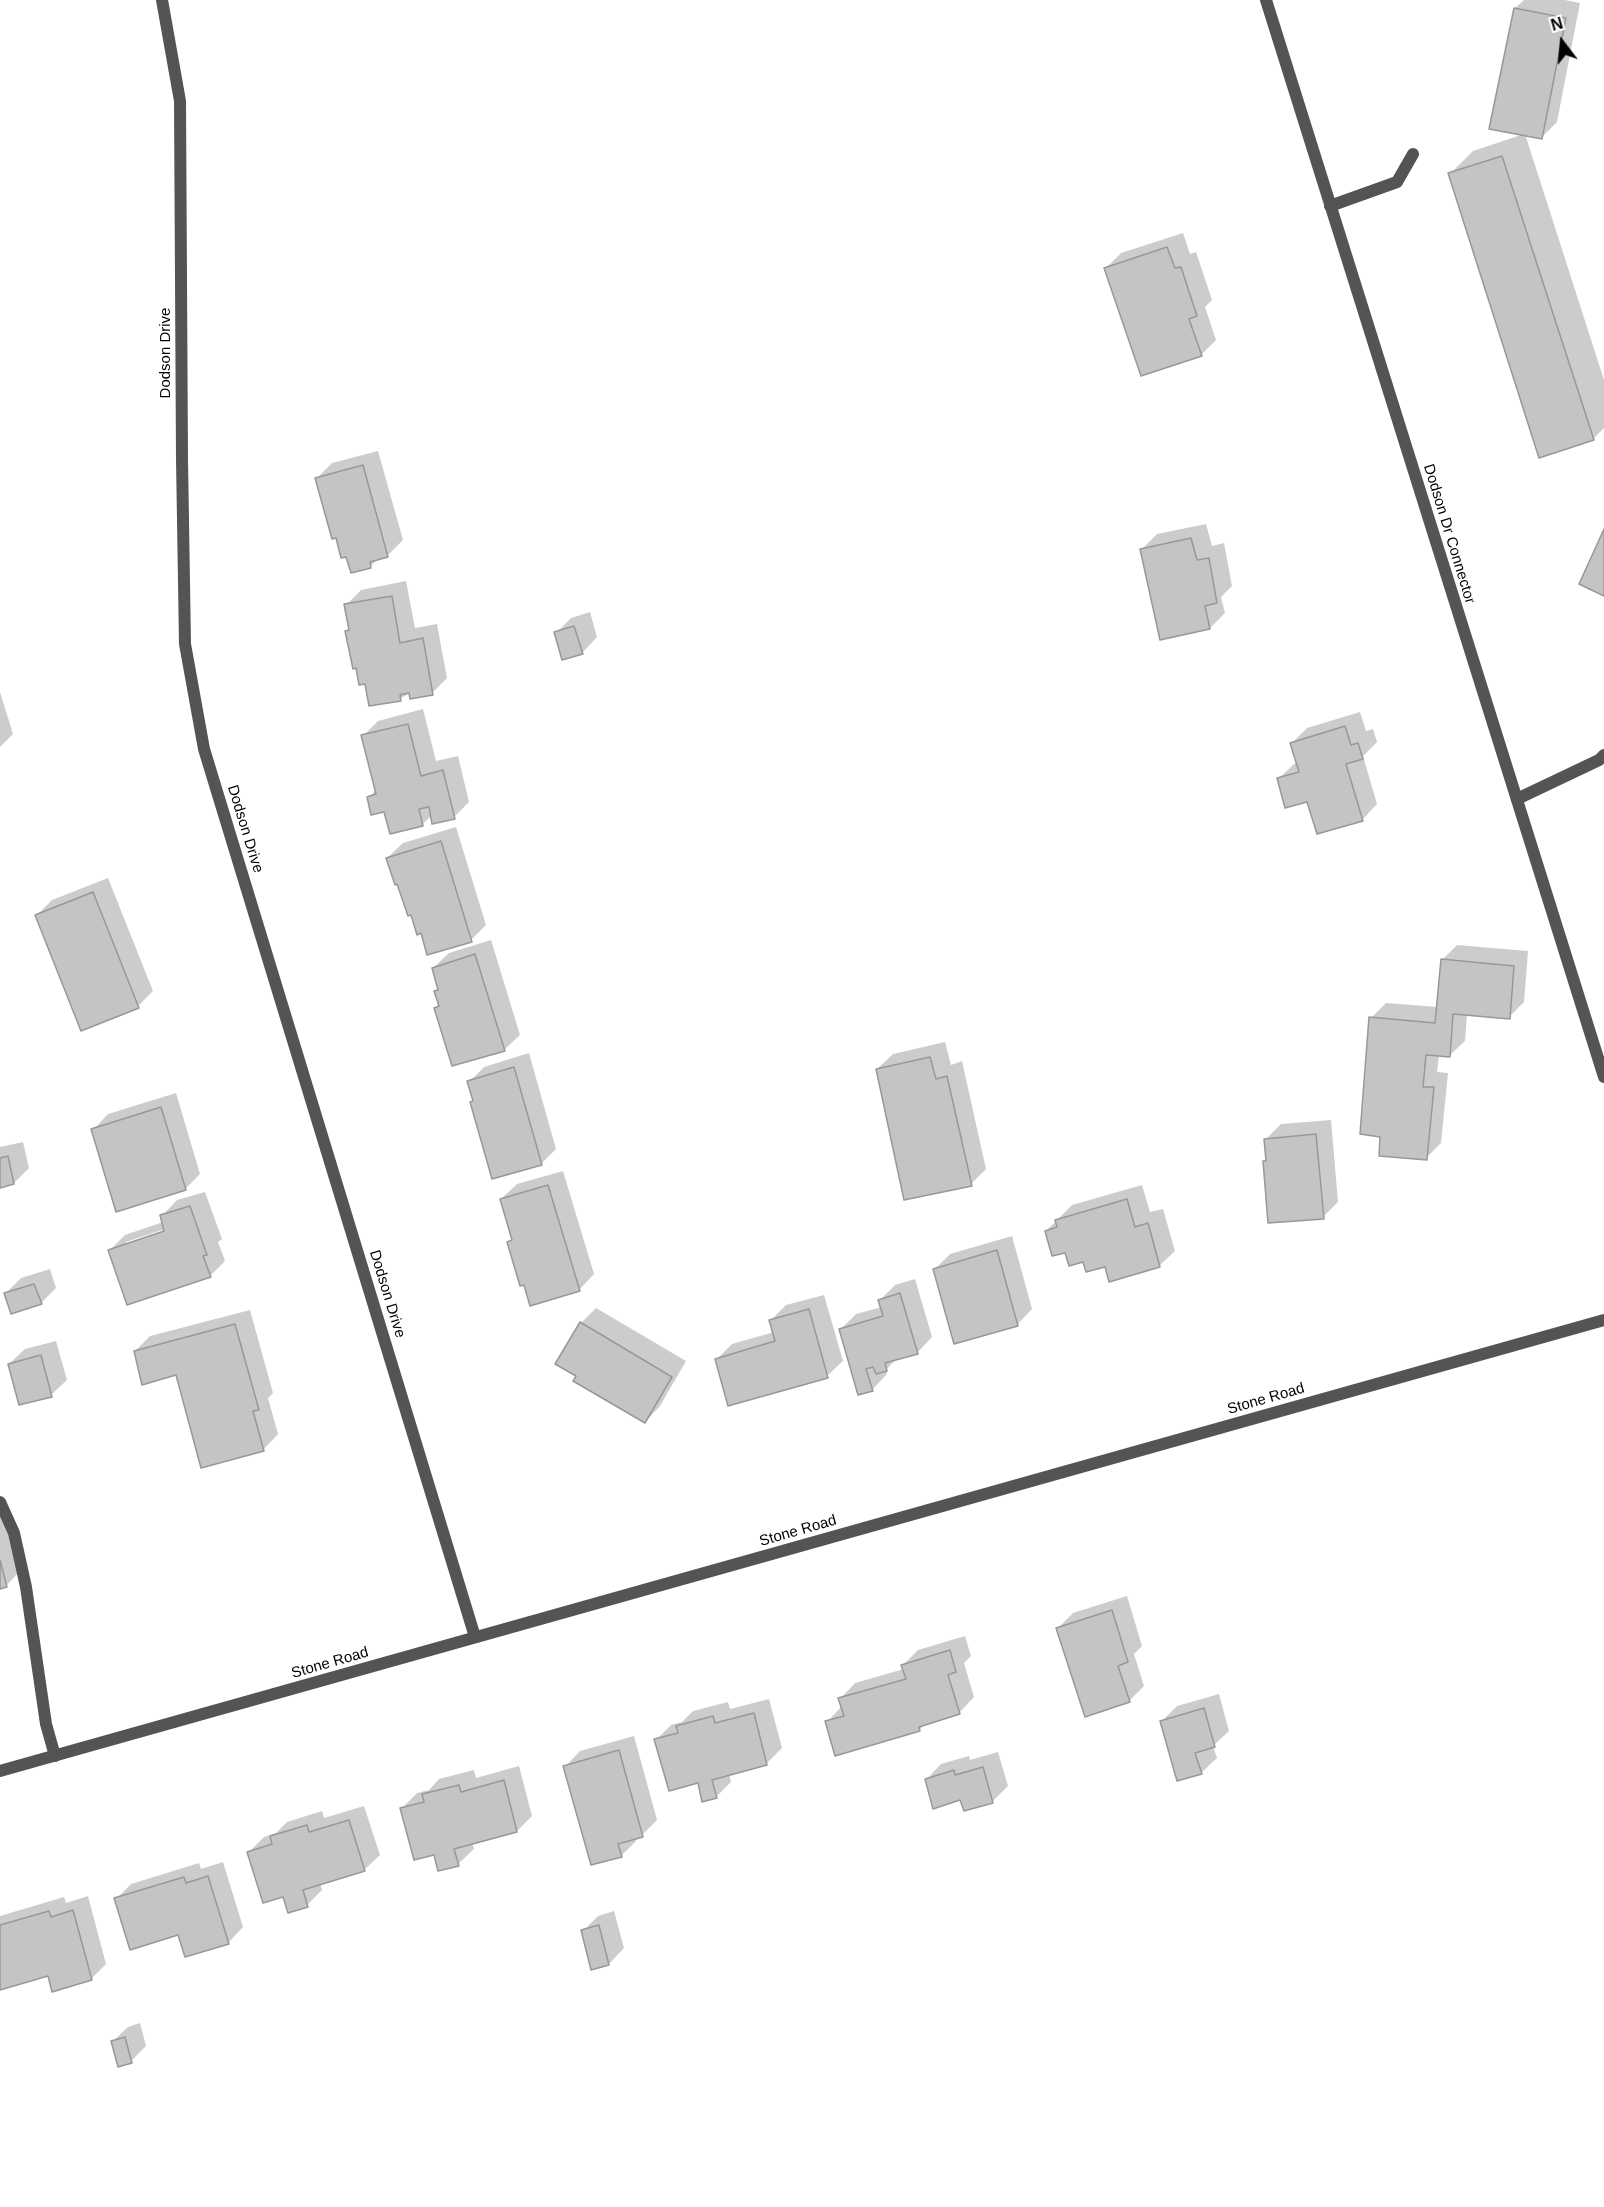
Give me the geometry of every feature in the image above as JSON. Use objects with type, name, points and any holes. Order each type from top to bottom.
[{"type":"street","name":"Dodson Drive","points":[[162,0],[180,101],[185,644],[204,749],[475,1637]]},
{"type":"street","name":"Dodson Dr Connector","points":[[1266,0],[1604,1077]]},
{"type":"street","points":[[1330,206],[1397,182],[1413,154]]},
{"type":"street","points":[[1517,799],[1599,760],[1604,755]]},
{"type":"street","name":"Stone Road","points":[[0,1771],[1604,1320]]},
{"type":"street","points":[[0,1502],[14,1533],[26,1587],[46,1724],[55,1756]]},
{"type":"building","points":[[1514,8],[1566,18],[1542,139],[1489,129]]},
{"type":"building","points":[[1502,156],[1594,440],[1539,458],[1448,173]]},
{"type":"building","points":[[1167,247],[1175,268],[1181,267],[1197,316],[1189,319],[1202,356],[1141,376],[1104,268]]},
{"type":"building","points":[[363,465],[388,557],[370,562],[371,568],[351,573],[346,557],[341,558],[336,538],[332,539],[315,478]]},
{"type":"building","points":[[1604,529],[1604,596],[1579,584]]},
{"type":"building","points":[[1191,538],[1197,560],[1209,558],[1217,603],[1205,606],[1210,629],[1160,640],[1140,549]]},
{"type":"building","points":[[392,596],[400,643],[423,638],[433,695],[410,699],[409,693],[400,695],[401,701],[369,706],[365,684],[359,685],[356,668],[353,669],[345,631],[349,630],[344,604]]},
{"type":"building","points":[[574,626],[583,654],[562,660],[554,632]]},
{"type":"building","points":[[408,724],[421,776],[443,770],[455,819],[432,824],[429,807],[419,809],[423,826],[390,834],[384,812],[371,815],[367,797],[376,794],[361,735]]},
{"type":"building","points":[[1345,726],[1351,745],[1358,743],[1363,759],[1346,764],[1363,821],[1317,834],[1307,802],[1285,808],[1277,778],[1299,772],[1290,743]]},
{"type":"building","points":[[441,841],[472,942],[427,955],[421,933],[417,935],[411,915],[408,916],[386,858]]},
{"type":"building","points":[[93,892],[139,1008],[81,1031],[35,915]]},
{"type":"building","points":[[475,954],[505,1051],[452,1066],[434,1008],[439,1006],[434,991],[438,990],[432,968]]},
{"type":"building","points":[[1441,959],[1514,966],[1510,1019],[1453,1014],[1450,1057],[1426,1055],[1423,1087],[1434,1087],[1427,1160],[1379,1156],[1380,1137],[1360,1134],[1369,1017],[1435,1023]]},
{"type":"building","points":[[930,1057],[936,1079],[947,1076],[972,1186],[904,1200],[876,1069]]},
{"type":"building","points":[[514,1067],[542,1165],[492,1179],[470,1102],[473,1101],[467,1081]]},
{"type":"building","points":[[161,1107],[186,1190],[116,1212],[91,1129]]},
{"type":"building","points":[[1316,1134],[1324,1219],[1268,1223],[1263,1161],[1266,1161],[1264,1139]]},
{"type":"building","points":[[8,1156],[14,1184],[0,1188],[0,1158]]},
{"type":"building","points":[[548,1185],[580,1291],[530,1306],[524,1285],[520,1286],[507,1242],[512,1240],[500,1199]]},
{"type":"building","points":[[1127,1199],[1135,1227],[1148,1223],[1160,1267],[1109,1282],[1105,1267],[1086,1272],[1083,1262],[1069,1266],[1065,1253],[1052,1256],[1045,1231],[1057,1227],[1055,1220]]},
{"type":"building","points":[[190,1206],[207,1255],[203,1256],[211,1277],[127,1305],[108,1250],[164,1231],[160,1215]]},
{"type":"building","points":[[997,1250],[1018,1326],[954,1344],[933,1269]]},
{"type":"building","points":[[34,1284],[42,1304],[11,1314],[4,1293]]},
{"type":"building","points":[[900,1293],[918,1354],[885,1363],[887,1371],[876,1374],[873,1367],[866,1369],[873,1391],[858,1395],[839,1329],[883,1316],[878,1300]]},
{"type":"building","points":[[809,1309],[828,1378],[728,1406],[715,1359],[775,1341],[769,1320]]},
{"type":"building","points":[[580,1322],[672,1377],[645,1423],[573,1381],[576,1376],[555,1364]]},
{"type":"building","points":[[235,1324],[259,1410],[253,1411],[264,1451],[201,1468],[176,1375],[142,1385],[134,1351]]},
{"type":"building","points":[[41,1355],[52,1397],[19,1405],[8,1364]]},
{"type":"building","points":[[0,1560],[7,1587],[0,1589]]},
{"type":"building","points":[[1112,1610],[1128,1662],[1118,1666],[1130,1702],[1085,1717],[1056,1628]]},
{"type":"building","points":[[950,1650],[956,1672],[948,1675],[960,1714],[919,1727],[920,1731],[835,1756],[825,1721],[844,1716],[838,1698],[906,1679],[901,1665]]},
{"type":"building","points":[[1204,1708],[1215,1747],[1195,1753],[1202,1774],[1177,1781],[1160,1721]]},
{"type":"building","points":[[754,1713],[767,1765],[712,1780],[717,1798],[702,1802],[698,1783],[669,1791],[654,1739],[678,1733],[676,1726],[713,1716],[715,1723]]},
{"type":"building","points":[[619,1750],[643,1837],[618,1844],[622,1857],[591,1865],[563,1766]]},
{"type":"building","points":[[983,1767],[993,1803],[964,1811],[960,1800],[933,1809],[925,1779],[954,1770],[955,1775]]},
{"type":"building","points":[[504,1780],[517,1832],[454,1849],[459,1866],[438,1871],[434,1855],[414,1860],[400,1808],[424,1802],[422,1794],[459,1785],[461,1792]]},
{"type":"building","points":[[349,1820],[365,1871],[303,1890],[308,1907],[288,1913],[283,1897],[263,1903],[247,1852],[272,1844],[270,1836],[307,1825],[309,1832]]},
{"type":"building","points":[[208,1876],[229,1944],[185,1957],[178,1935],[130,1950],[114,1898],[184,1877],[186,1883]]},
{"type":"building","points":[[73,1910],[92,1980],[52,1992],[48,1976],[0,1990],[0,1925],[49,1911],[51,1917]]},
{"type":"building","points":[[599,1925],[609,1965],[591,1970],[581,1930]]},
{"type":"building","points":[[125,2037],[132,2063],[118,2067],[111,2041]]}]
